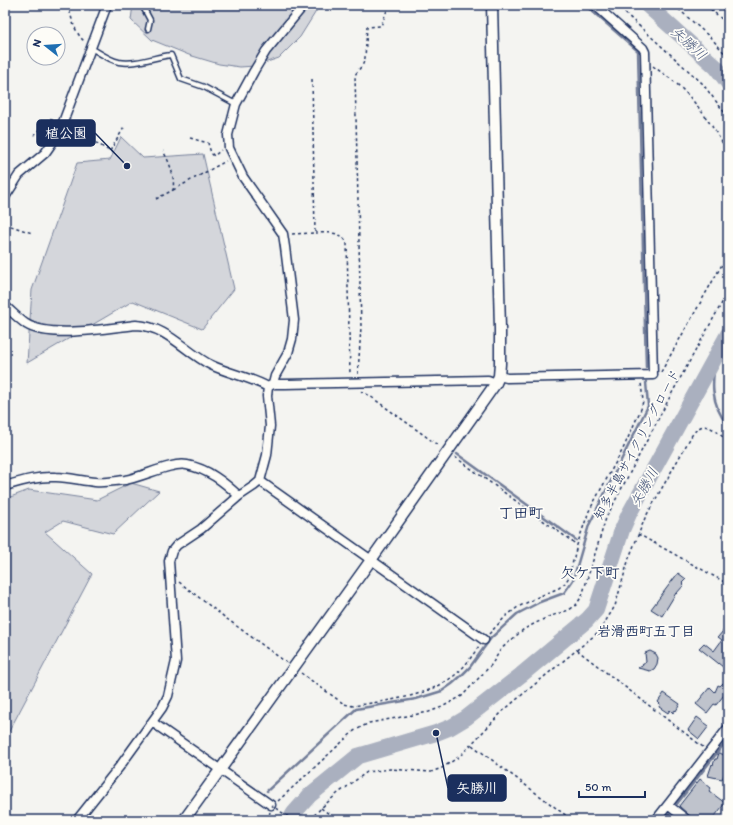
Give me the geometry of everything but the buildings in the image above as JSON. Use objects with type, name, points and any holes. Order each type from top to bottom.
[{"type":"street","points":[[5,197],[19,175],[45,153],[59,132],[108,5]]},
{"type":"street","points":[[77,820],[120,766],[162,708],[168,696],[176,661],[169,561],[172,552],[177,545],[201,529],[238,496],[260,481],[267,455],[270,426],[267,396],[271,385],[288,354],[292,339],[294,320],[283,234],[243,177],[229,148],[228,135],[236,104],[266,51],[304,5]]},
{"type":"street","points":[[184,820],[448,452],[497,380],[500,329],[492,5]]},
{"type":"street","points":[[5,306],[27,324],[52,331],[78,331],[136,325],[153,327],[163,332],[209,364],[271,385],[653,375],[645,52],[643,48],[594,5]]},
{"type":"street","points":[[5,486],[26,480],[56,477],[96,482],[110,482],[133,479],[172,466],[185,465],[198,467],[210,473],[229,486],[238,496]]},
{"type":"street","points":[[260,481],[484,640]]},
{"type":"street","points":[[152,722],[272,806]]},
{"type":"street","points":[[656,820],[728,728]]},
{"type":"street","points":[[668,805],[687,820]]},
{"type":"lane","points":[[142,5],[150,20],[148,29]]},
{"type":"lane","points":[[91,47],[110,59],[119,62],[144,61],[156,57],[171,55],[181,79],[204,87],[236,104]]},
{"type":"path","points":[[68,5],[78,35],[91,47]]},
{"type":"path","points":[[354,382],[361,327],[355,76],[365,58],[367,27],[381,26],[390,5]]},
{"type":"path","points":[[616,5],[702,83],[728,117]]},
{"type":"path","points":[[674,5],[712,39],[728,57]]},
{"type":"path","points":[[706,5],[724,21],[728,28]]},
{"type":"path","points":[[646,60],[680,86],[694,101],[713,127],[728,152]]},
{"type":"path","points":[[312,78],[315,233]]},
{"type":"path","points":[[34,136],[44,126],[49,118],[63,123],[116,155]]},
{"type":"path","points":[[110,152],[125,126]]},
{"type":"path","points":[[190,138],[208,143],[214,156],[223,149],[229,148]]},
{"type":"path","points":[[163,151],[171,168],[174,184],[173,190]]},
{"type":"path","points":[[156,199],[233,157]]},
{"type":"path","points":[[5,224],[32,233]]},
{"type":"path","points":[[283,234],[339,234],[347,244],[350,345],[354,382],[361,391],[577,545]]},
{"type":"path","points":[[653,375],[662,372],[728,254]]},
{"type":"path","name":"知多半島サイクリングロード","points":[[268,820],[272,806],[354,732],[369,723],[429,712],[462,696],[492,664],[501,649],[524,629],[548,617],[569,610],[576,605],[582,596],[606,518],[672,393],[728,292]]},
{"type":"path","points":[[171,580],[175,580],[184,585],[226,619],[344,704],[352,706],[417,694],[438,686],[464,667],[484,640],[506,616],[518,607],[559,588],[565,583],[569,576],[577,545],[589,511],[623,449],[641,408],[643,401],[641,375]]},
{"type":"path","points":[[310,820],[337,794],[367,772],[390,769],[430,772],[442,768],[460,756],[472,745],[503,711],[578,650],[602,626],[615,606],[644,518],[698,428],[707,426],[720,434],[728,442]]},
{"type":"path","points":[[638,534],[728,584]]},
{"type":"path","points":[[578,650],[709,752]]},
{"type":"path","points":[[472,745],[572,820]]},
{"type":"path","points":[[272,806],[293,820]]},
{"type":"path","points":[[321,808],[337,820]]},
{"type":"shaded area","points":[[133,5],[320,5],[300,37],[279,58],[255,66],[240,67],[219,64],[189,55],[152,40],[131,20]]},
{"type":"shaded area","points":[[121,137],[143,158],[203,154],[234,289],[202,329],[133,301],[27,363],[32,290],[77,163],[110,160]]},
{"type":"shaded area","points":[[131,483],[159,491],[113,534],[63,521],[45,532],[92,574],[5,739],[5,499],[29,490],[97,500]]},
{"type":"waterway","points":[[585,5],[638,51],[646,367]]},
{"type":"waterway","name":"矢勝川","points":[[647,5],[716,67],[728,83]]},
{"type":"waterway","name":"矢勝川","points":[[290,820],[294,813],[310,795],[358,756],[436,733],[451,727],[466,718],[521,675],[587,620],[596,610],[622,530],[629,514],[728,334]]},
{"type":"waterway","points":[[719,349],[728,353]]},
{"type":"waterway","points":[[717,354],[713,383],[715,400],[718,409],[728,426]]},
{"type":"waterway","points":[[267,791],[356,709],[416,699],[442,691],[470,667],[491,638],[517,614],[540,602],[564,593],[573,580],[589,525],[648,406],[646,382]]},
{"type":"waterway","points":[[457,454],[576,540]]},
{"type":"waterway","points":[[676,805],[728,739]]},
{"type":"waterway","points":[[665,820],[670,813]]},
{"type":"place","name":"植公園","points":[[127,166]]},
{"type":"place","name":"矢勝川","points":[[436,733]]},
{"type":"district","name":"丁田町","points":[[521,513]]},
{"type":"district","name":"欠ケ下町","points":[[590,573]]},
{"type":"district","name":"岩滑西町五丁目","points":[[646,631]]}]
